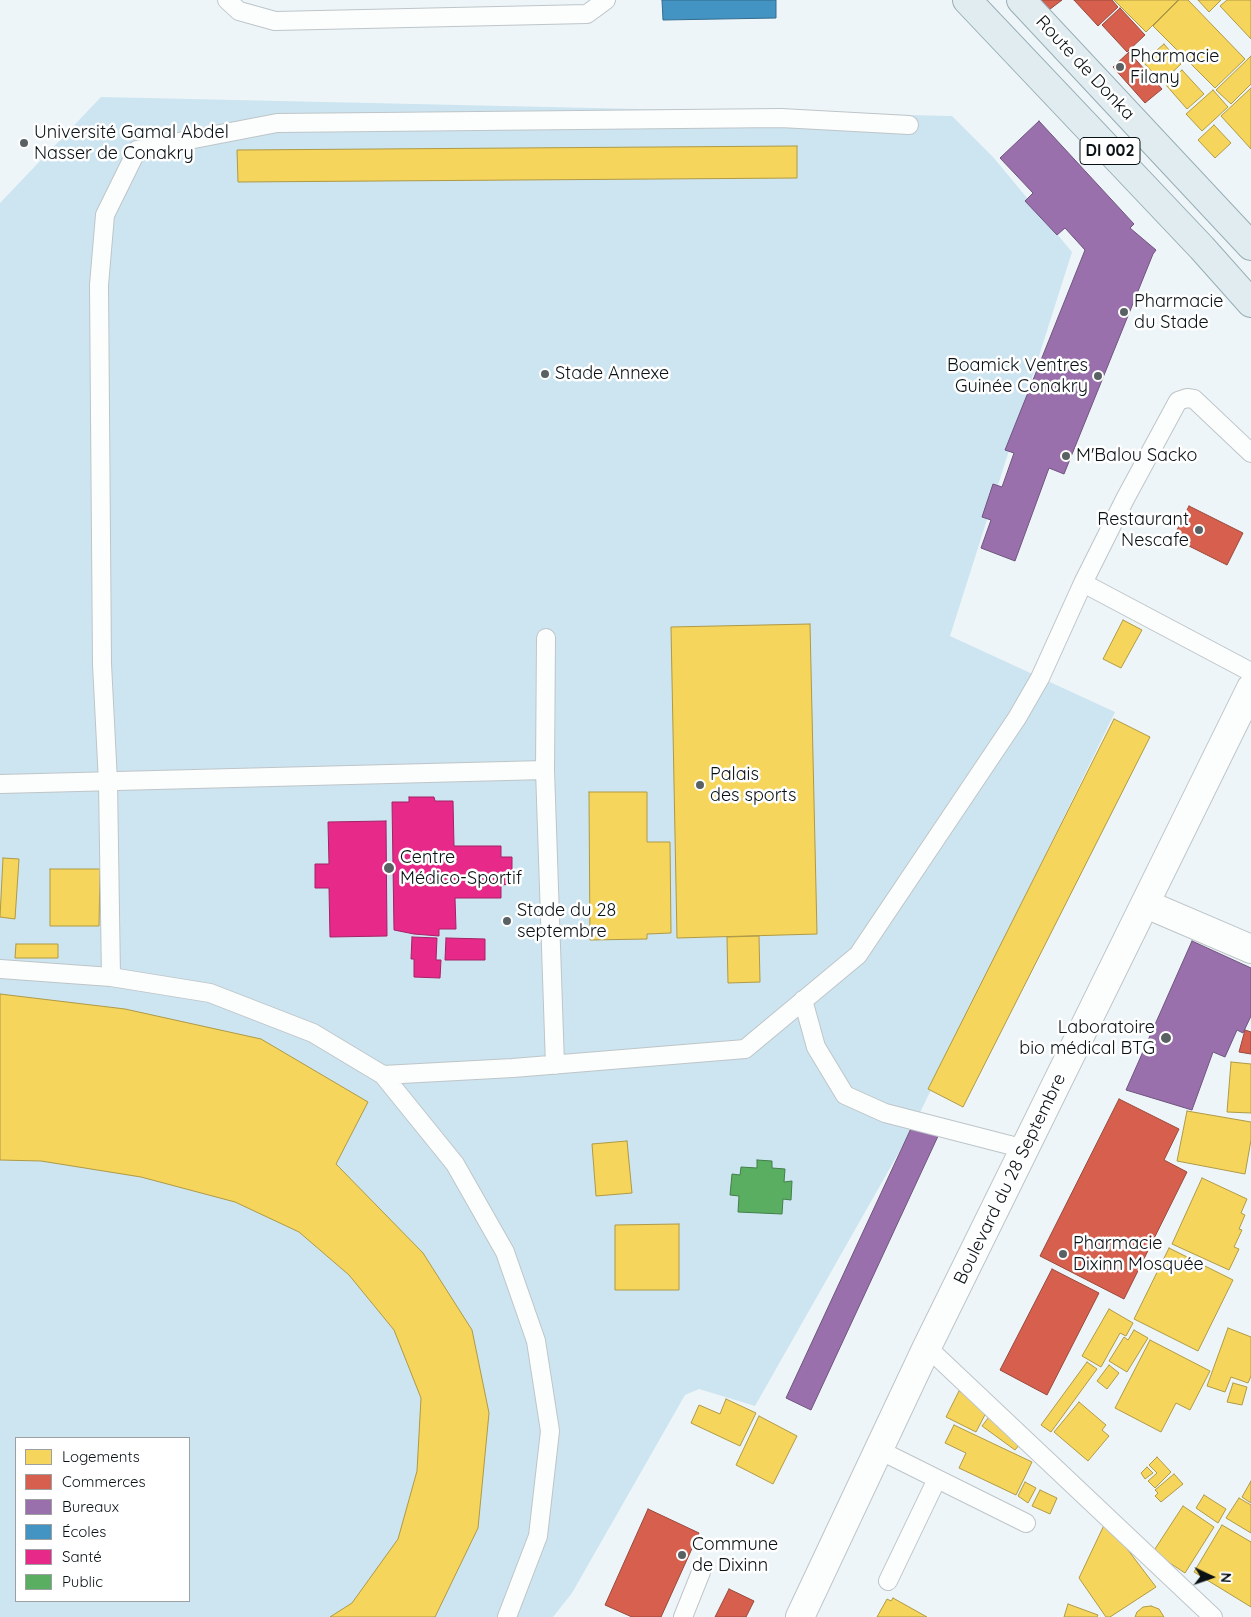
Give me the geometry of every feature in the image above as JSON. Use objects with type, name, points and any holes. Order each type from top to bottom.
[{"type":"main road","name":"DI 002","points":[[967,0],[1202,248],[1251,304]]},
{"type":"main road","name":"Route de Donka","points":[[1021,0],[1251,246]]},
{"type":"main road","name":"Boulevard du 28 Septembre","points":[[800,1617],[928,1347],[1251,688]]},
{"type":"main road","points":[[1146,904],[1251,949]]},
{"type":"lane","points":[[227,0],[238,11],[275,21],[587,14],[606,0]]},
{"type":"lane","points":[[111,976],[108,782],[102,664],[99,285],[104,215],[137,150],[277,123],[781,118],[909,125]]},
{"type":"lane","points":[[383,1075],[555,1065],[745,1049],[858,955],[1017,718],[1040,678],[1083,583],[1125,499],[1178,401],[1187,398],[1194,399],[1251,453]]},
{"type":"lane","points":[[1083,583],[1251,672]]},
{"type":"lane","points":[[546,638],[545,770],[555,1065]]},
{"type":"lane","points":[[0,784],[545,770]]},
{"type":"lane","points":[[0,969],[111,976],[210,993],[313,1034],[383,1075],[455,1164],[505,1252],[536,1341],[550,1431],[538,1536],[507,1617]]},
{"type":"lane","points":[[803,1000],[816,1047],[845,1095],[885,1113],[1025,1149]]},
{"type":"lane","points":[[928,1347],[1213,1617]]},
{"type":"lane","points":[[879,1450],[1026,1523]]},
{"type":"lane","points":[[888,1581],[937,1479]]},
{"type":"lane","points":[[683,1617],[701,1572]]},
{"type":"shaded area","name":"Stade du 28 septembre","points":[[101,97],[952,116],[993,157],[1072,252],[950,636],[1115,712],[911,1131],[755,1406],[699,1389],[685,1395],[572,1593],[553,1617],[0,1617],[0,203]]},
{"type":"building: Logements","points":[[1114,0],[1178,0],[1146,32]]},
{"type":"building: Logements","points":[[1179,0],[1188,0],[1245,59],[1215,88],[1153,26]]},
{"type":"building: Logements","points":[[1198,0],[1221,0],[1209,12]]},
{"type":"building: Logements","points":[[1227,0],[1251,0],[1251,39],[1220,6]]},
{"type":"building: Logements","points":[[1164,44],[1181,64],[1162,82],[1143,62]]},
{"type":"building: Logements","points":[[1251,56],[1251,84],[1231,104],[1216,90]]},
{"type":"building: Logements","points":[[1182,70],[1204,94],[1187,109],[1166,85]]},
{"type":"building: Logements","points":[[1251,88],[1251,149],[1221,116]]},
{"type":"building: Logements","points":[[1213,90],[1228,107],[1202,131],[1186,114]]},
{"type":"building: Logements","points":[[1214,125],[1231,143],[1215,158],[1198,140]]},
{"type":"building: Logements","points":[[797,146],[797,178],[238,182],[237,150]]},
{"type":"building: Logements","points":[[1123,620],[1142,630],[1121,668],[1103,659]]},
{"type":"building: Logements","points":[[810,624],[817,934],[677,938],[671,627]]},
{"type":"building: Logements","points":[[1114,719],[1150,737],[963,1107],[928,1089]]},
{"type":"building: Logements","points":[[589,792],[647,792],[647,842],[670,842],[671,933],[647,934],[647,939],[590,940]]},
{"type":"building: Logements","points":[[3,858],[19,859],[15,919],[0,917]]},
{"type":"building: Logements","points":[[50,869],[100,869],[99,926],[50,926]]},
{"type":"building: Logements","points":[[759,936],[760,982],[728,983],[727,937]]},
{"type":"building: Logements","points":[[16,944],[58,944],[58,958],[15,958]]},
{"type":"building: Logements","points":[[0,994],[125,1009],[261,1039],[368,1102],[336,1164],[423,1253],[472,1330],[489,1413],[478,1528],[435,1617],[330,1617],[352,1603],[398,1539],[417,1471],[421,1398],[394,1330],[349,1275],[299,1232],[235,1202],[141,1177],[41,1161],[0,1160]]},
{"type":"building: Logements","points":[[1231,1062],[1251,1064],[1251,1113],[1227,1112]]},
{"type":"building: Logements","points":[[1187,1111],[1251,1122],[1251,1140],[1245,1174],[1177,1161]]},
{"type":"building: Logements","points":[[627,1141],[632,1193],[596,1196],[592,1144]]},
{"type":"building: Logements","points":[[1202,1178],[1247,1199],[1241,1213],[1245,1215],[1239,1229],[1242,1230],[1234,1247],[1239,1249],[1229,1270],[1172,1244]]},
{"type":"building: Logements","points":[[679,1224],[679,1290],[615,1290],[615,1225]]},
{"type":"building: Logements","points":[[1169,1248],[1233,1280],[1198,1351],[1134,1319]]},
{"type":"building: Logements","points":[[1109,1309],[1133,1323],[1126,1336],[1120,1333],[1101,1367],[1082,1356]]},
{"type":"building: Logements","points":[[1228,1328],[1251,1337],[1251,1376],[1248,1383],[1231,1377],[1225,1392],[1207,1386]]},
{"type":"building: Logements","points":[[1134,1330],[1148,1338],[1127,1372],[1109,1361],[1124,1337],[1128,1340]]},
{"type":"building: Logements","points":[[1150,1340],[1210,1371],[1190,1410],[1176,1403],[1161,1432],[1115,1408]]},
{"type":"building: Logements","points":[[1087,1362],[1097,1369],[1051,1432],[1041,1425]]},
{"type":"building: Logements","points":[[1109,1365],[1119,1373],[1107,1389],[1097,1381]]},
{"type":"building: Logements","points":[[1233,1383],[1247,1387],[1242,1405],[1227,1402]]},
{"type":"building: Logements","points":[[959,1391],[989,1407],[976,1432],[946,1417]]},
{"type":"building: Logements","points":[[726,1399],[756,1413],[740,1446],[691,1423],[699,1405],[720,1414]]},
{"type":"building: Logements","points":[[1079,1402],[1106,1425],[1102,1430],[1109,1436],[1088,1461],[1054,1432]]},
{"type":"building: Logements","points":[[992,1413],[1024,1439],[1015,1450],[982,1426]]},
{"type":"building: Logements","points":[[759,1416],[797,1436],[773,1484],[736,1465]]},
{"type":"building: Logements","points":[[954,1425],[1032,1462],[1016,1495],[959,1468],[966,1453],[945,1443]]},
{"type":"building: Logements","points":[[1157,1457],[1171,1472],[1155,1488],[1148,1481],[1157,1473],[1149,1465]]},
{"type":"building: Logements","points":[[1147,1467],[1153,1473],[1145,1479],[1141,1473]]},
{"type":"building: Logements","points":[[1174,1474],[1183,1484],[1161,1502],[1155,1496],[1158,1493],[1155,1490]]},
{"type":"building: Logements","points":[[1251,1481],[1251,1503],[1242,1497]]},
{"type":"building: Logements","points":[[1025,1482],[1036,1488],[1028,1503],[1018,1496]]},
{"type":"building: Logements","points":[[1040,1490],[1057,1498],[1050,1514],[1032,1506]]},
{"type":"building: Logements","points":[[1204,1495],[1226,1509],[1218,1523],[1196,1508]]},
{"type":"building: Logements","points":[[1239,1498],[1251,1505],[1251,1533],[1226,1518]]},
{"type":"building: Logements","points":[[1183,1506],[1214,1527],[1185,1573],[1153,1552]]},
{"type":"building: Logements","points":[[1106,1521],[1156,1587],[1110,1617],[1106,1617],[1079,1578]]},
{"type":"building: Logements","points":[[1222,1525],[1251,1542],[1251,1607],[1194,1572]]},
{"type":"building: Logements","points":[[893,1598],[927,1617],[877,1617],[887,1599],[891,1601]]},
{"type":"building: Logements","points":[[1068,1604],[1098,1615],[1097,1617],[1064,1617]]},
{"type":"building: Logements","points":[[1151,1606],[1159,1609],[1164,1617],[1135,1617],[1137,1612],[1143,1607]]},
{"type":"building: Commerces","points":[[1028,0],[1062,0],[1041,16]]},
{"type":"building: Commerces","points":[[1074,0],[1112,0],[1118,7],[1098,26]]},
{"type":"building: Commerces","points":[[1120,8],[1145,35],[1127,52],[1102,25]]},
{"type":"building: Commerces","points":[[1129,52],[1162,89],[1145,103],[1113,67]]},
{"type":"building: Commerces","points":[[1189,506],[1243,533],[1227,565],[1173,538]]},
{"type":"building: Commerces","points":[[1245,1030],[1251,1032],[1251,1054],[1239,1052]]},
{"type":"building: Commerces","points":[[1119,1099],[1179,1129],[1164,1160],[1187,1172],[1124,1299],[1040,1256]]},
{"type":"building: Commerces","points":[[1052,1269],[1099,1293],[1047,1395],[1000,1370]]},
{"type":"building: Commerces","points":[[648,1509],[699,1533],[661,1617],[632,1617],[605,1605]]},
{"type":"building: Commerces","points":[[729,1589],[754,1601],[746,1617],[715,1617]]},
{"type":"building: Bureaux","points":[[1039,121],[1134,224],[1130,228],[1156,250],[1064,474],[1049,468],[1015,561],[981,548],[991,520],[982,517],[993,484],[1002,487],[1014,453],[1005,450],[1085,250],[1065,228],[1057,235],[1025,201],[1033,193],[1000,158]]},
{"type":"building: Bureaux","points":[[1192,941],[1251,968],[1251,1016],[1243,1033],[1237,1030],[1225,1057],[1213,1052],[1192,1110],[1126,1090]]},
{"type":"building: Bureaux","points":[[914,1122],[939,1134],[811,1410],[786,1398]]},
{"type":"building: Écoles","points":[[662,0],[776,0],[776,18],[663,20]]},
{"type":"building: Santé","points":[[409,797],[434,797],[435,801],[453,801],[454,846],[501,846],[501,857],[512,857],[512,884],[501,885],[501,898],[455,898],[456,929],[439,929],[439,936],[394,930],[392,802],[409,802]]},
{"type":"building: Santé","points":[[386,821],[387,936],[330,937],[329,888],[315,888],[315,864],[329,864],[328,822]]},
{"type":"building: Santé","points":[[412,937],[437,938],[436,960],[441,960],[440,978],[414,977],[414,959],[411,959]]},
{"type":"building: Santé","points":[[446,938],[485,939],[485,960],[445,960]]},
{"type":"building: Public","points":[[757,1160],[772,1161],[772,1168],[785,1169],[784,1182],[792,1181],[791,1200],[783,1199],[782,1214],[738,1212],[739,1196],[730,1195],[732,1174],[740,1175],[741,1167],[757,1168]]},
{"type":"place","name":"Pharmacie Filany","points":[[1120,67]]},
{"type":"place","name":"Université Gamal Abdel Nasser de Conakry","points":[[24,143]]},
{"type":"place","name":"Pharmacie du Stade","points":[[1124,312]]},
{"type":"place","name":"Stade Annexe","points":[[545,374]]},
{"type":"place","name":"Boamick Ventres Guinée Conakry","points":[[1098,376]]},
{"type":"place","name":"M'Balou Sacko","points":[[1066,456]]},
{"type":"place","name":"Restaurant Nescafe","points":[[1199,530]]},
{"type":"place","name":"Palais des sports","points":[[700,785]]},
{"type":"place","name":"Centre Médico-Sportif","points":[[389,868]]},
{"type":"place","name":"Stade du 28 septembre","points":[[507,921]]},
{"type":"place","name":"Laboratoire bio médical BTG","points":[[1166,1038]]},
{"type":"place","name":"Pharmacie Dixinn Mosquée","points":[[1063,1254]]},
{"type":"place","name":"Commune de Dixinn","points":[[682,1555]]}]
